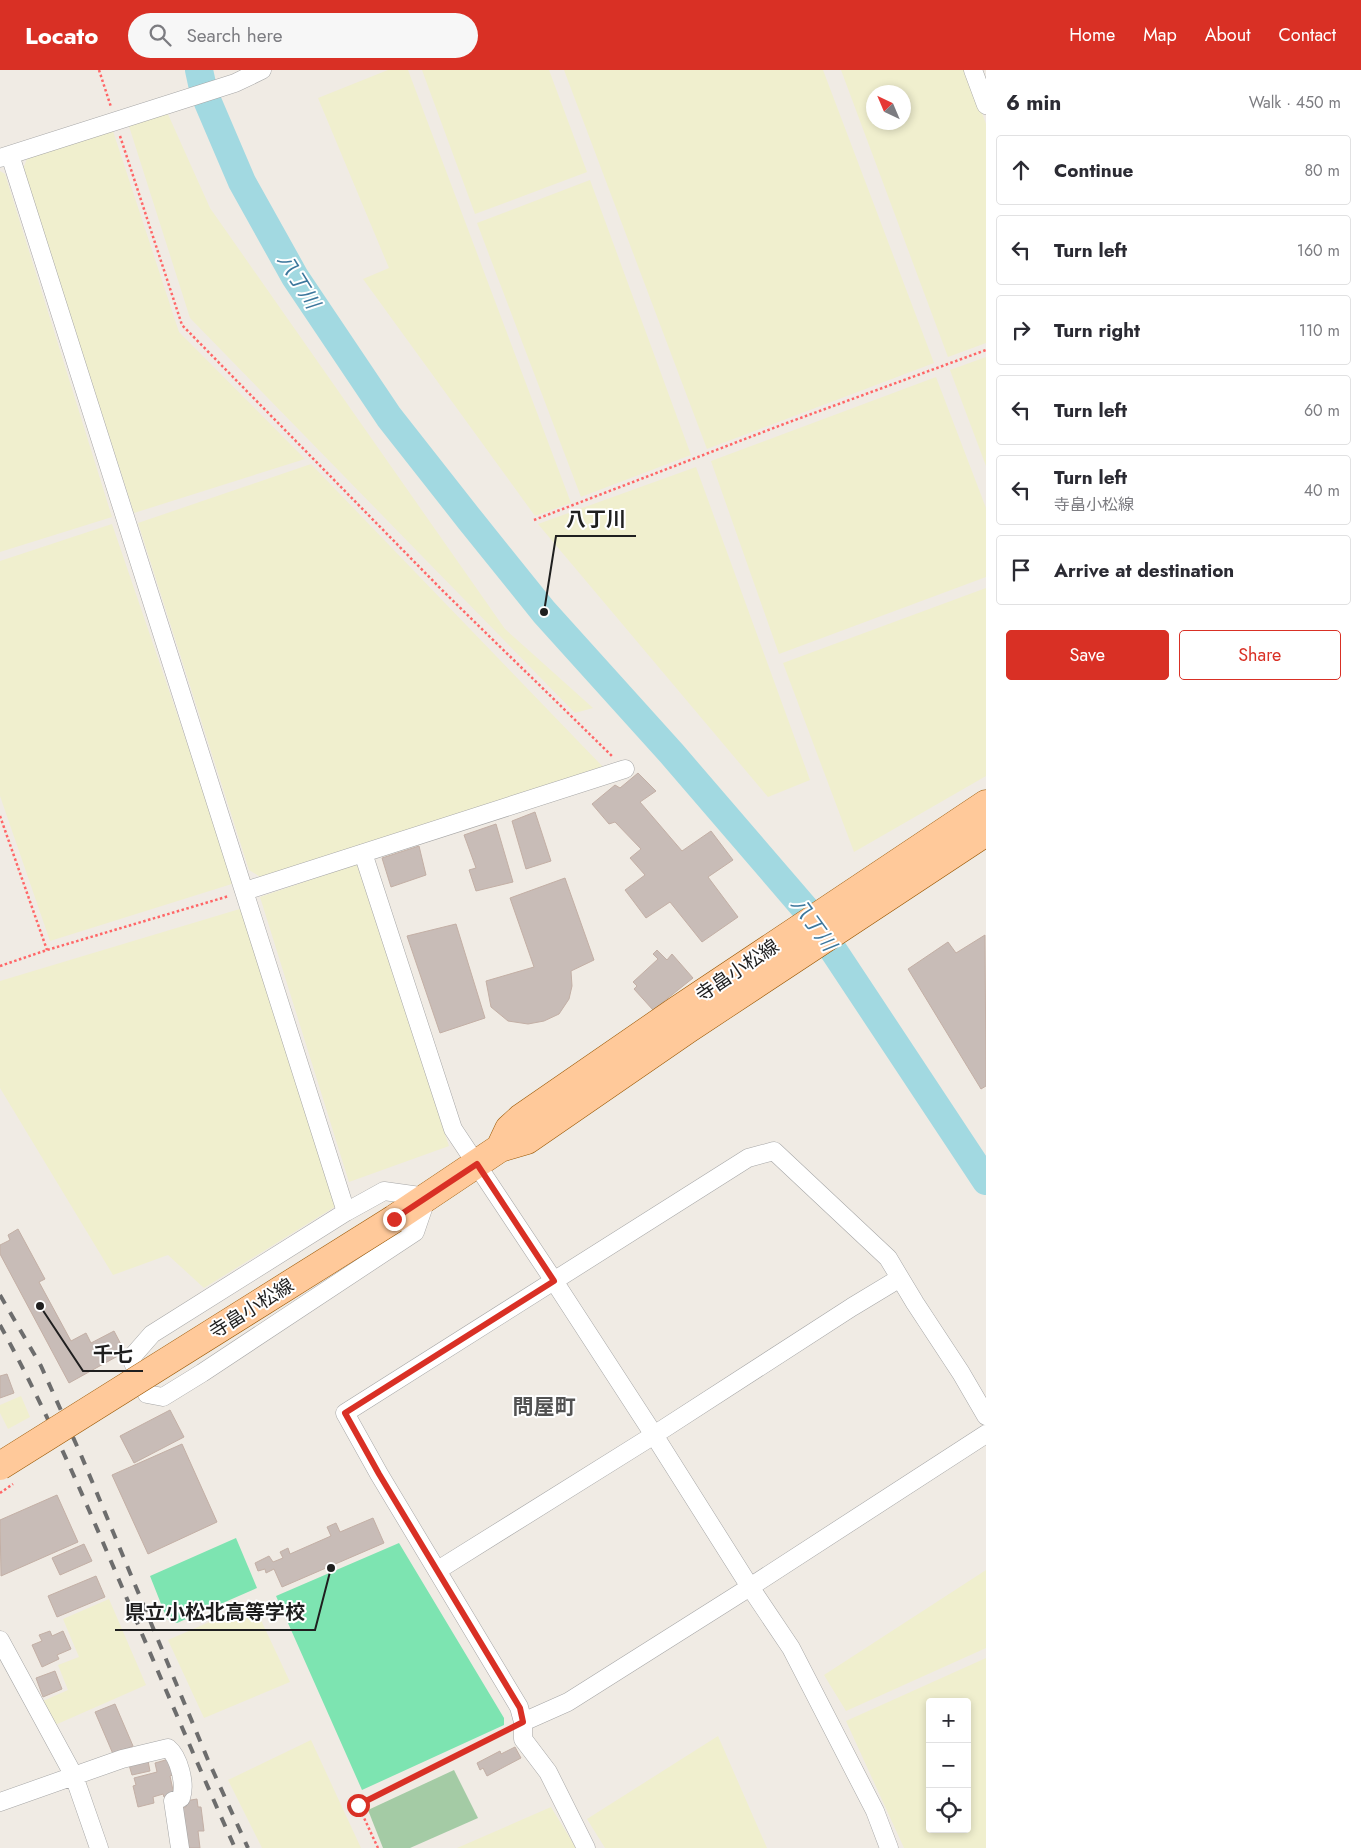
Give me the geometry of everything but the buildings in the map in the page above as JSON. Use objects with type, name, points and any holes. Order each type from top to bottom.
[{"type":"main road","name":"寺畠小松線","points":[[4,1476],[477,1164],[500,1148],[509,1128],[521,1118],[682,1020],[930,855],[986,804]]},
{"type":"main road","name":"寺畠小松線","points":[[930,855],[986,832]]},
{"type":"street","points":[[262,70],[235,83],[5,156],[245,891],[346,1212]]},
{"type":"street","points":[[973,70],[986,105]]},
{"type":"street","points":[[245,891],[625,769]]},
{"type":"street","points":[[363,853],[453,1129],[554,1281],[750,1588],[791,1648],[875,1811],[889,1848]]},
{"type":"street","points":[[586,1848],[548,1772],[523,1739],[523,1722],[520,1708],[379,1474],[345,1413],[748,1158],[774,1151],[888,1258],[986,1416]]},
{"type":"street","points":[[384,1191],[427,1197],[415,1232],[163,1397],[147,1394],[131,1358],[152,1334],[346,1212],[384,1191]]},
{"type":"street","points":[[438,1570],[900,1278]]},
{"type":"street","points":[[523,1722],[568,1702],[750,1588],[986,1434]]},
{"type":"street","points":[[0,1640],[74,1776],[99,1848]]},
{"type":"street","points":[[0,1802],[122,1760],[170,1748],[177,1762],[183,1784],[181,1798],[173,1801],[180,1848]]},
{"type":"path","points":[[99,70],[182,325],[442,590],[625,769]]},
{"type":"path","points":[[534,520],[784,424],[986,350]]},
{"type":"path","points":[[0,816],[47,950]]},
{"type":"path","points":[[0,966],[47,950],[245,891]]},
{"type":"path","points":[[0,1493],[4,1476]]},
{"type":"path","points":[[378,1848],[358,1805],[523,1722]]},
{"type":"green space","points":[[388,70],[408,70],[571,503],[535,516],[363,279],[389,268],[318,98]]},
{"type":"green space","points":[[422,70],[549,70],[587,172],[475,214]]},
{"type":"green space","points":[[564,70],[823,70],[934,363],[707,449]]},
{"type":"green space","points":[[841,70],[966,70],[986,124],[986,343],[948,357]]},
{"type":"green space","points":[[167,112],[210,208],[505,629],[593,708],[575,713],[190,318],[128,123]]},
{"type":"green space","points":[[112,128],[179,332],[305,459],[134,513],[23,169],[28,156]]},
{"type":"green space","points":[[0,171],[5,174],[112,517],[0,552]]},
{"type":"green space","points":[[590,180],[691,455],[581,497],[477,223]]},
{"type":"green space","points":[[986,357],[986,466],[950,370]]},
{"type":"green space","points":[[936,377],[986,508],[986,577],[779,654],[711,461]]},
{"type":"green space","points":[[311,464],[604,768],[262,878],[249,870],[138,523]]},
{"type":"green space","points":[[696,467],[810,780],[768,797],[538,524]]},
{"type":"green space","points":[[112,524],[235,883],[50,941],[0,796],[0,561]]},
{"type":"green space","points":[[986,588],[986,776],[854,852],[783,663]]},
{"type":"green space","points":[[357,864],[449,1146],[349,1182],[260,897]]},
{"type":"green space","points":[[243,908],[336,1206],[204,1288],[168,1255],[113,1275],[0,1088],[0,981]]},
{"type":"green space","points":[[21,1396],[30,1417],[8,1429],[0,1413],[0,1405]]},
{"type":"green space","points":[[236,1538],[257,1588],[177,1623],[167,1619],[150,1576]]},
{"type":"green space","points":[[399,1543],[504,1718],[504,1725],[362,1790],[276,1596]]},
{"type":"green space","points":[[986,1570],[986,1648],[846,1711],[824,1675]]},
{"type":"green space","points":[[109,1599],[146,1685],[55,1725],[43,1701],[68,1690],[58,1665],[79,1657],[63,1619]]},
{"type":"green space","points":[[253,1603],[290,1682],[204,1718],[168,1640]]},
{"type":"green space","points":[[986,1658],[986,1848],[904,1848],[846,1721]]},
{"type":"green space","points":[[718,1736],[767,1848],[605,1848],[587,1819]]},
{"type":"green space","points":[[311,1740],[361,1848],[262,1848],[228,1780]]},
{"type":"green space","points":[[454,1770],[478,1818],[410,1848],[383,1848],[368,1810]]},
{"type":"green space","points":[[551,1807],[576,1848],[457,1848]]},
{"type":"waterway","name":"八丁川","points":[[199,70],[204,93],[242,182],[295,277],[389,417],[544,612],[673,755],[808,912],[986,1181]]},
{"type":"railway","points":[[0,1295],[41,1366],[81,1455],[208,1760],[248,1848]]},
{"type":"railway","points":[[0,1325],[48,1419],[77,1483],[235,1848]]},
{"type":"place","name":"八丁川","points":[[544,612]]},
{"type":"place","name":"千七","points":[[40,1306]]},
{"type":"place","name":"県立小松北高等学校","points":[[331,1568]]},
{"type":"district","name":"問屋町","points":[[544,1407]]},
{"type":"route","points":[[358,1805],[523,1722],[520,1708],[379,1474],[345,1413],[554,1281],[477,1164],[394,1219]]}]
